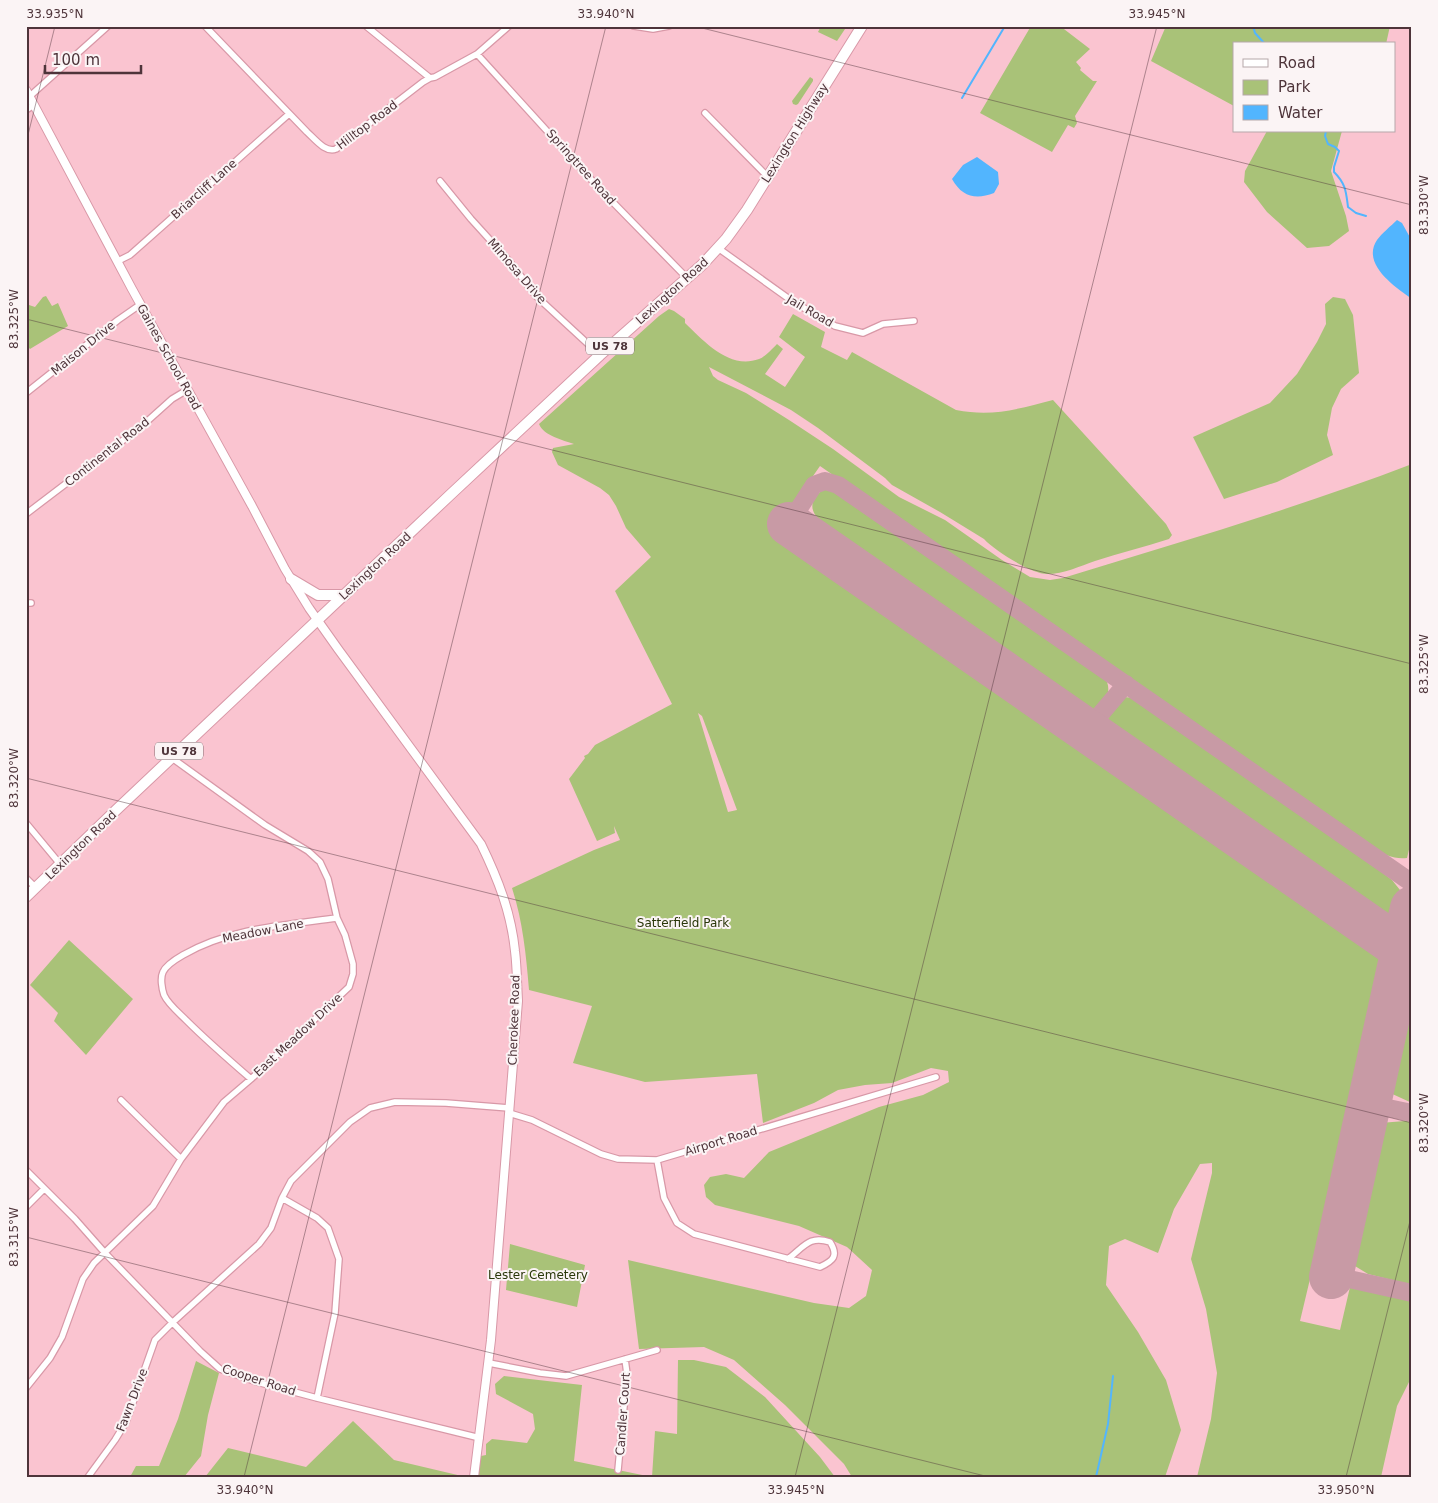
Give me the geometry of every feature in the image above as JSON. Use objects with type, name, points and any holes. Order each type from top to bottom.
[{"type":"highway","name":"Lexington Highway","points":[[726,238],[768,177],[862,26]]},
{"type":"highway","name":"Lexington Road","points":[[26,897],[600,355],[687,278],[726,238]]},
{"type":"highway","points":[[291,579],[318,595],[345,595]]},
{"type":"main road","name":"Gaines School Road","points":[[28,93],[275,550],[291,579],[318,620]]},
{"type":"main road","name":"Cherokee Road","points":[[318,620],[481,844],[498,879],[507,906],[516,950],[518,1001],[489,1363],[474,1477]]},
{"type":"street","points":[[28,93],[108,26]]},
{"type":"street","name":"Hilltop Road","points":[[205,26],[289,114],[325,148],[332,151],[423,82],[436,77],[477,54],[508,26]]},
{"type":"street","points":[[366,26],[430,78]]},
{"type":"street","points":[[634,26],[653,29],[669,26]]},
{"type":"street","name":"Springtree Road","points":[[477,54],[598,187],[687,278]]},
{"type":"street","points":[[26,110],[34,105]]},
{"type":"street","points":[[705,113],[768,177]]},
{"type":"street","name":"Briarcliff Lane","points":[[118,261],[130,255],[289,114]]},
{"type":"street","name":"Mimosa Drive","points":[[440,181],[510,262],[536,296],[600,355]]},
{"type":"street","name":"Jail Road","points":[[718,248],[792,302],[835,326],[863,333],[883,324],[914,321]]},
{"type":"street","name":"Maison Drive","points":[[26,394],[118,320],[141,304]]},
{"type":"street","name":"Continental Road","points":[[26,514],[187,390]]},
{"type":"street","name":"East Meadow Drive","points":[[26,1388],[50,1358],[62,1338],[83,1279],[94,1263],[153,1206],[180,1159],[224,1102],[349,987],[353,974],[353,964],[337,918],[328,879],[320,862],[308,851],[265,825],[172,758]]},
{"type":"street","points":[[26,823],[60,864]]},
{"type":"street","points":[[26,878],[36,888]]},
{"type":"street","name":"Meadow Lane","points":[[251,1079],[216,1050],[170,1004],[164,996],[162,973],[179,957],[195,948],[224,937],[271,926],[337,918]]},
{"type":"street","name":"Airport Road","points":[[282,1198],[291,1181],[350,1122],[370,1108],[395,1102],[446,1102],[509,1110],[555,1130],[602,1154],[618,1159],[657,1160],[936,1077]]},
{"type":"street","points":[[121,1100],[180,1159]]},
{"type":"street","points":[[657,1160],[664,1198],[677,1223],[694,1234],[788,1259],[820,1267],[829,1263],[834,1257],[835,1249],[830,1242],[822,1239],[814,1240],[788,1259]]},
{"type":"street","name":"Cooper Road","points":[[26,1170],[220,1370],[317,1398],[480,1438]]},
{"type":"street","points":[[26,1207],[44,1189]]},
{"type":"street","points":[[282,1198],[317,1218],[328,1228],[339,1259],[335,1313],[317,1398]]},
{"type":"street","name":"Fawn Drive","points":[[88,1477],[116,1440],[126,1422],[155,1340],[259,1244],[271,1228],[282,1198]]},
{"type":"street","points":[[489,1363],[566,1376],[657,1350]]},
{"type":"street","name":"Candler Court","points":[[618,1470],[627,1374],[625,1359]]},
{"type":"green space","points":[[821,26],[847,26],[837,41],[818,32]]},
{"type":"green space","points":[[1031,26],[1060,26],[1090,49],[1076,62],[1081,68],[1080,70],[1093,81],[1097,81],[1075,116],[1077,123],[1074,128],[1068,125],[1052,152],[980,113]]},
{"type":"green space","points":[[1166,26],[1390,26],[1386,42],[1233,42],[1233,105],[1151,61]]},
{"type":"green space","points":[[810,77],[813,81],[798,104],[793,104],[792,101]]},
{"type":"green space","points":[[1266,132],[1342,132],[1331,171],[1349,231],[1329,246],[1307,248],[1267,212],[1244,182],[1245,171]]},
{"type":"green space","points":[[46,296],[52,306],[58,303],[68,326],[30,349],[26,345],[26,304],[35,307]]},
{"type":"green space","points":[[1333,297],[1345,299],[1353,315],[1359,373],[1341,389],[1332,408],[1327,435],[1333,455],[1277,482],[1224,499],[1193,437],[1270,403],[1297,374],[1317,342],[1326,324],[1325,304]]},
{"type":"green space","name":"Satterfield Park","points":[[669,309],[674,311],[685,319],[685,323],[709,345],[718,352],[737,361],[759,359],[777,344],[783,349],[765,374],[785,387],[805,357],[779,337],[793,314],[825,332],[821,347],[847,360],[852,352],[956,410],[982,413],[1005,411],[1053,400],[1166,524],[1172,535],[1169,539],[1060,573],[1040,573],[1023,566],[984,539],[892,485],[818,428],[791,410],[709,367],[713,376],[718,380],[746,393],[789,420],[899,497],[945,520],[1030,577],[1050,580],[1063,578],[1282,510],[1412,464],[1412,837],[1407,858],[1399,858],[1382,853],[1344,830],[820,466],[772,535],[820,568],[826,571],[833,571],[1386,955],[1315,1279],[1310,1279],[1300,1321],[1340,1330],[1350,1287],[1412,1301],[1412,1376],[1397,1406],[1381,1477],[1197,1477],[1211,1419],[1217,1373],[1206,1309],[1191,1259],[1212,1173],[1212,1163],[1200,1164],[1174,1209],[1158,1253],[1125,1239],[1109,1246],[1106,1285],[1138,1332],[1166,1380],[1181,1430],[1165,1477],[852,1477],[844,1464],[785,1405],[734,1360],[704,1347],[639,1349],[628,1260],[814,1303],[849,1308],[866,1296],[872,1270],[847,1247],[799,1226],[715,1205],[706,1197],[704,1185],[710,1177],[726,1174],[744,1178],[769,1152],[879,1107],[923,1095],[949,1082],[948,1071],[931,1068],[892,1083],[838,1090],[814,1103],[763,1123],[757,1074],[645,1082],[573,1063],[592,1006],[529,990],[521,926],[512,888],[620,840],[614,826],[615,833],[597,841],[569,779],[585,758],[584,756],[595,745],[672,704],[615,591],[651,557],[626,528],[609,495],[558,465],[552,452],[553,448],[574,444],[549,435],[539,424]],"holes":[[[698,713],[702,716],[737,810],[728,812]]]},
{"type":"green space","points":[[829,488],[838,491],[1104,677],[1108,689],[1105,701],[1096,709],[1090,711],[1083,710],[854,551],[846,538],[822,522],[814,512],[812,506],[815,497],[820,492]]},
{"type":"green space","points":[[1124,697],[1134,698],[1361,856],[1392,880],[1400,890],[1392,922],[1113,731],[1108,724],[1109,715],[1114,705]]},
{"type":"green space","points":[[69,940],[133,999],[86,1055],[54,1021],[58,1013],[30,985]]},
{"type":"green space","points":[[1412,974],[1412,1103],[1388,1092],[1387,1088]]},
{"type":"green space","points":[[1412,1122],[1412,1285],[1368,1274],[1350,1263],[1349,1260],[1380,1123]]},
{"type":"green space","name":"Lester Cemetery","points":[[510,1244],[585,1265],[577,1307],[506,1290]]},
{"type":"green space","points":[[678,1360],[694,1360],[726,1367],[765,1397],[820,1457],[835,1477],[652,1477],[655,1431],[677,1434]]},
{"type":"green space","points":[[196,1361],[219,1373],[208,1415],[201,1456],[184,1477],[130,1477],[136,1466],[159,1466],[178,1419]]},
{"type":"green space","points":[[504,1376],[582,1385],[574,1461],[652,1477],[478,1477],[481,1456],[486,1455],[486,1444],[492,1439],[527,1443],[535,1429],[533,1414],[496,1394],[495,1384]]},
{"type":"green space","points":[[353,1421],[394,1460],[466,1477],[205,1477],[228,1448],[306,1467]]},
{"type":"water","points":[[977,157],[998,172],[999,184],[994,193],[981,196],[970,195],[960,190],[952,179],[963,165]]},
{"type":"water","points":[[1397,220],[1402,223],[1412,241],[1412,299],[1382,274],[1373,258],[1373,249],[1377,240]]},
{"type":"waterway","points":[[962,98],[1005,26]]},
{"type":"waterway","points":[[1253,26],[1255,33],[1263,42]]},
{"type":"waterway","points":[[1326,132],[1325,136],[1328,144],[1339,151],[1334,172],[1343,184],[1348,207],[1356,213],[1366,216]]},
{"type":"waterway","points":[[1096,1477],[1108,1424],[1113,1376]]},
{"type":"taxiway","points":[[789,524],[814,485],[825,481],[838,485],[1412,883]]},
{"type":"taxiway","points":[[1087,730],[1126,684]]},
{"type":"taxiway","points":[[1369,1104],[1412,1113]]},
{"type":"taxiway","points":[[1331,1275],[1412,1293]]},
{"type":"runway","points":[[789,524],[1412,956]]},
{"type":"runway","points":[[1331,1277],[1412,908]]}]
